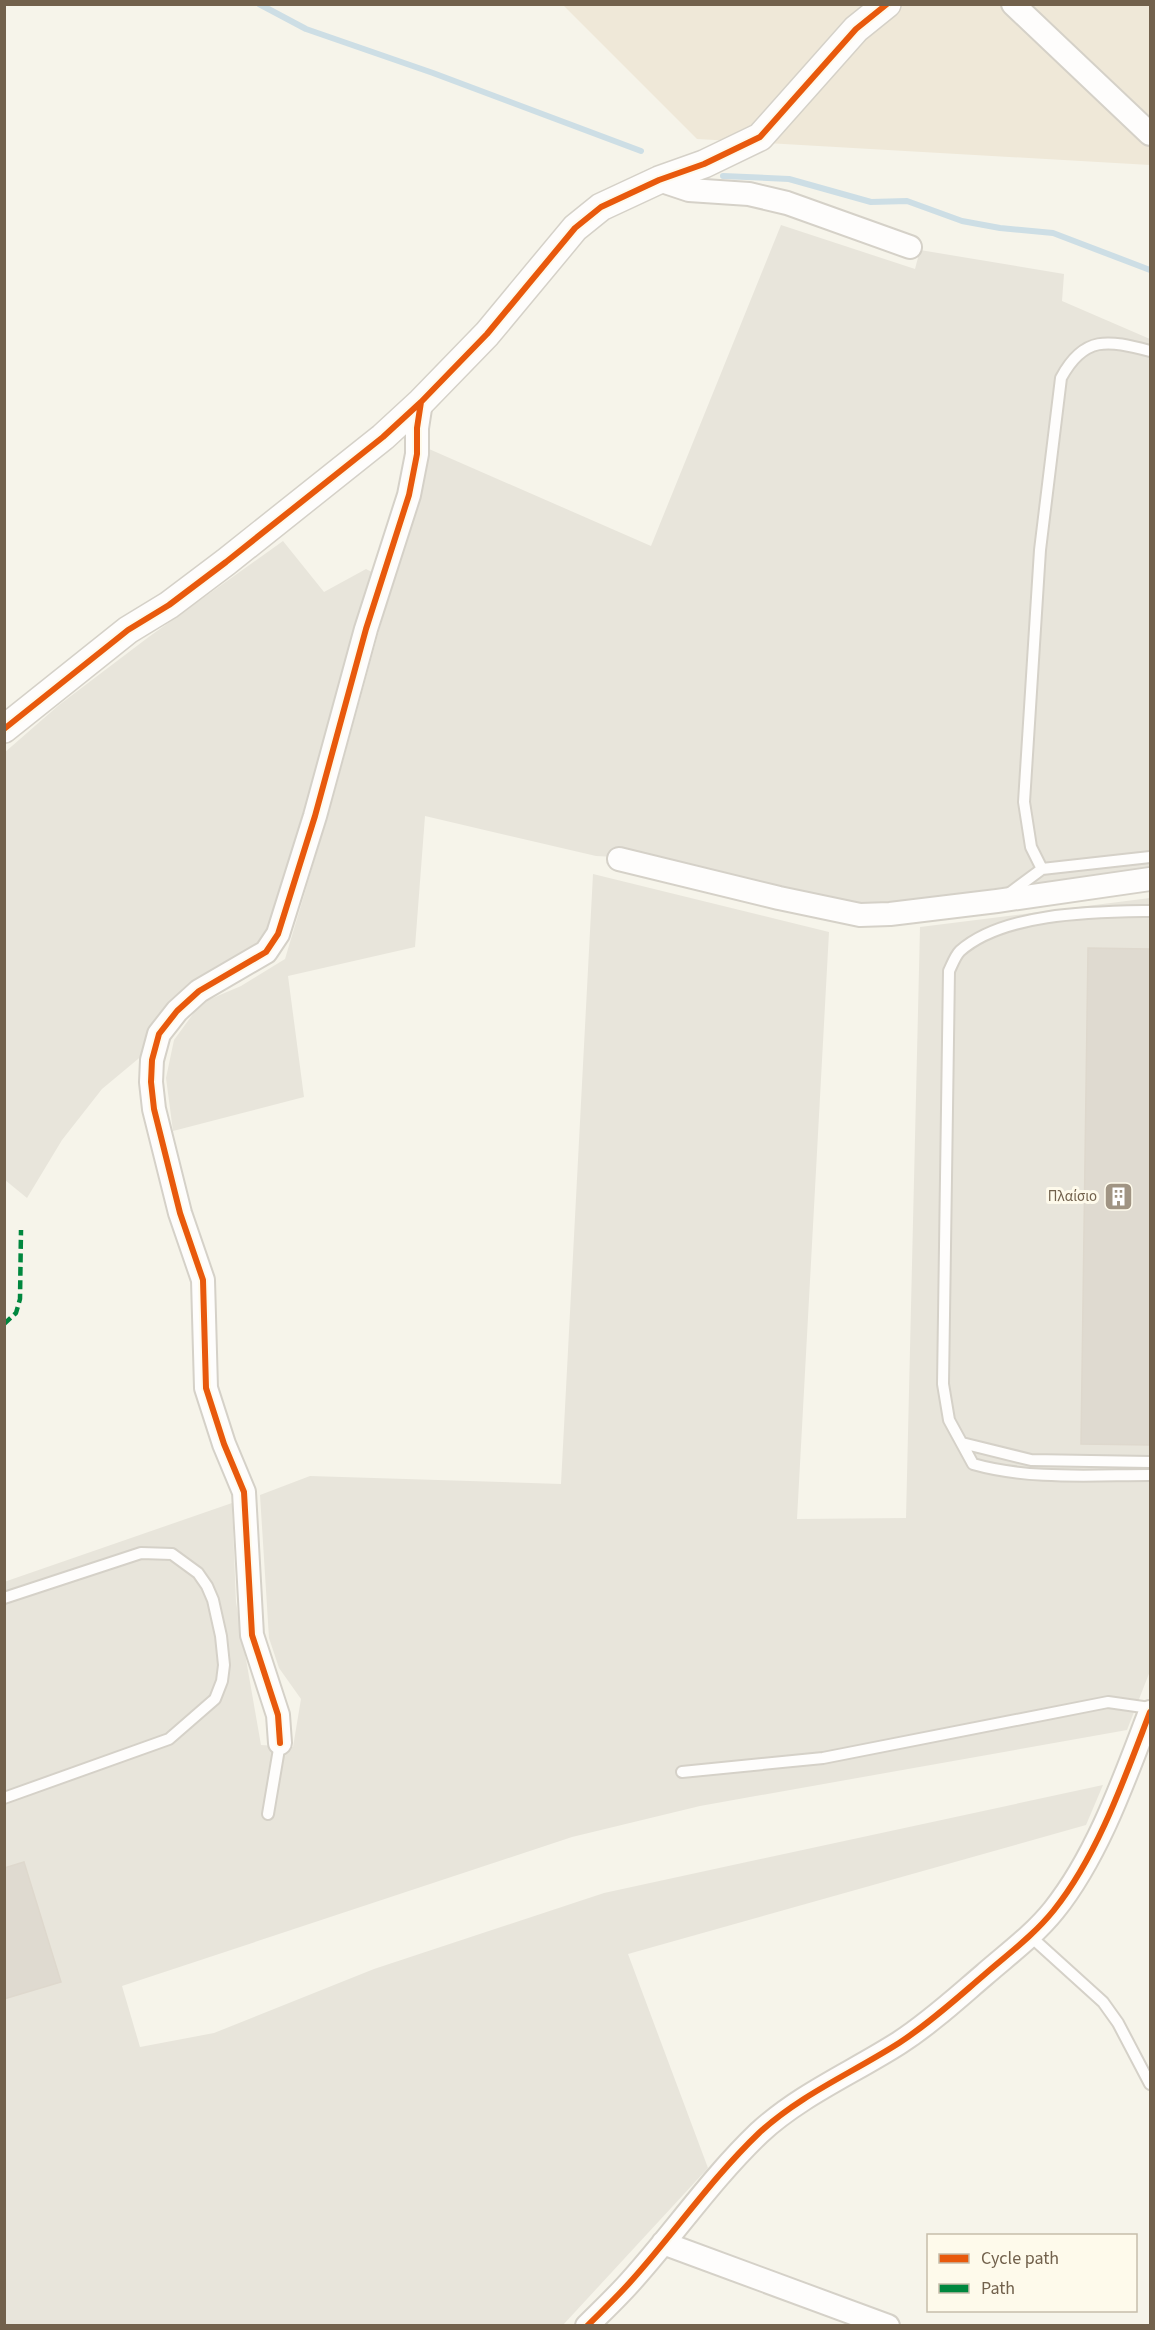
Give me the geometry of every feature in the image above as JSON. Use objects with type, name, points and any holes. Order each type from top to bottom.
[{"type":"street","points":[[4,729],[128,630],[169,604],[226,562],[383,437],[421,402],[486,334],[575,228],[601,207],[659,180],[704,164],[760,136],[856,29],[887,4]]},
{"type":"street","points":[[1013,4],[1150,134]]},
{"type":"street","points":[[659,180],[689,190],[749,194],[787,203],[910,247]]},
{"type":"street","points":[[280,1743],[276,1706],[252,1635],[244,1492],[213,1414],[206,1388],[203,1280],[180,1213],[154,1109],[151,1082],[152,1060],[159,1034],[177,1011],[199,991],[266,952],[278,934],[315,816],[366,629],[409,495],[417,454],[417,428],[421,402]]},
{"type":"street","points":[[619,859],[860,915],[890,914],[998,901],[1150,879]]},
{"type":"street","points":[[587,2325],[631,2281],[759,2133],[800,2101],[901,2042],[946,2007],[1029,1935],[1054,1910],[1084,1863],[1129,1769],[1150,1710]]},
{"type":"street","points":[[663,2243],[888,2325]]},
{"type":"lane","points":[[1042,869],[1031,847],[1024,802],[1040,550],[1061,378],[1070,361],[1086,347],[1120,343],[1150,351]]},
{"type":"lane","points":[[998,901],[1042,869],[1150,856]]},
{"type":"lane","points":[[1150,911],[1099,912],[1016,924],[980,938],[959,952],[949,971],[943,1384],[949,1420],[973,1464],[995,1471],[1150,1475]]},
{"type":"lane","points":[[962,1443],[1031,1460],[1150,1462]]},
{"type":"lane","points":[[4,1598],[141,1553],[172,1554],[198,1573],[207,1586],[217,1618],[224,1665],[222,1681],[215,1699],[169,1739],[4,1798]]},
{"type":"lane","points":[[682,1772],[823,1758],[1108,1702],[1150,1710]]},
{"type":"lane","points":[[268,1814],[280,1743]]},
{"type":"lane","points":[[1029,1935],[1104,2002],[1118,2023],[1150,2084]]},
{"type":"shaded area","points":[[563,5],[1150,5],[1150,165],[697,139]]},
{"type":"shaded area","points":[[781,225],[915,269],[920,250],[1064,274],[1062,301],[1150,339],[1150,867],[848,909],[634,858],[596,856],[425,816],[415,947],[288,976],[304,1097],[173,1131],[166,1078],[174,1040],[201,1003],[241,986],[285,959],[333,798],[429,449],[651,546]]},
{"type":"shaded area","points":[[283,541],[324,592],[366,569],[387,580],[279,951],[203,996],[156,1044],[102,1089],[62,1140],[27,1198],[5,1180],[4,753],[59,705],[150,636]]},
{"type":"shaded area","points":[[593,874],[829,932],[797,1519],[906,1518],[920,927],[1150,898],[1150,1671],[1127,1730],[700,1806],[572,1837],[122,1986],[140,2047],[214,2033],[374,1969],[604,1893],[1103,1785],[1086,1825],[628,1954],[708,2168],[563,2325],[5,2325],[4,1582],[232,1503],[236,1602],[261,1745],[293,1747],[301,1699],[279,1668],[269,1638],[260,1495],[310,1476],[561,1484]]},
{"type":"building","name":"Πλαίσιο","points":[[1088,948],[1150,949],[1150,1445],[1081,1444]]},
{"type":"building","points":[[24,1862],[61,1982],[4,1999],[4,1868]]},
{"type":"waterway","points":[[259,4],[306,29],[433,73],[641,151]]},
{"type":"waterway","points":[[723,176],[789,179],[871,202],[907,201],[962,221],[1000,228],[1053,233],[1150,270]]},
{"type":"marked path","points":[[4,1324],[16,1313],[20,1299],[21,1230]]},
{"type":"cycle path","points":[[4,729],[128,630],[169,605],[226,562],[383,437],[421,402],[487,334],[575,228],[601,207],[659,180],[704,164],[760,137],[856,29],[887,4]]},
{"type":"cycle path","points":[[280,1743],[278,1715],[252,1635],[244,1492],[224,1444],[206,1388],[203,1280],[180,1213],[154,1109],[151,1082],[152,1060],[159,1034],[177,1011],[199,991],[266,952],[278,934],[315,816],[366,629],[409,495],[417,454],[417,428],[421,402]]},
{"type":"cycle path","points":[[587,2326],[616,2298],[725,2168],[759,2133],[792,2107],[922,2027],[1038,1928],[1070,1888],[1097,1840],[1150,1712]]},
{"type":"place","name":"Πλαίσιο","points":[[1118,1196]]}]
